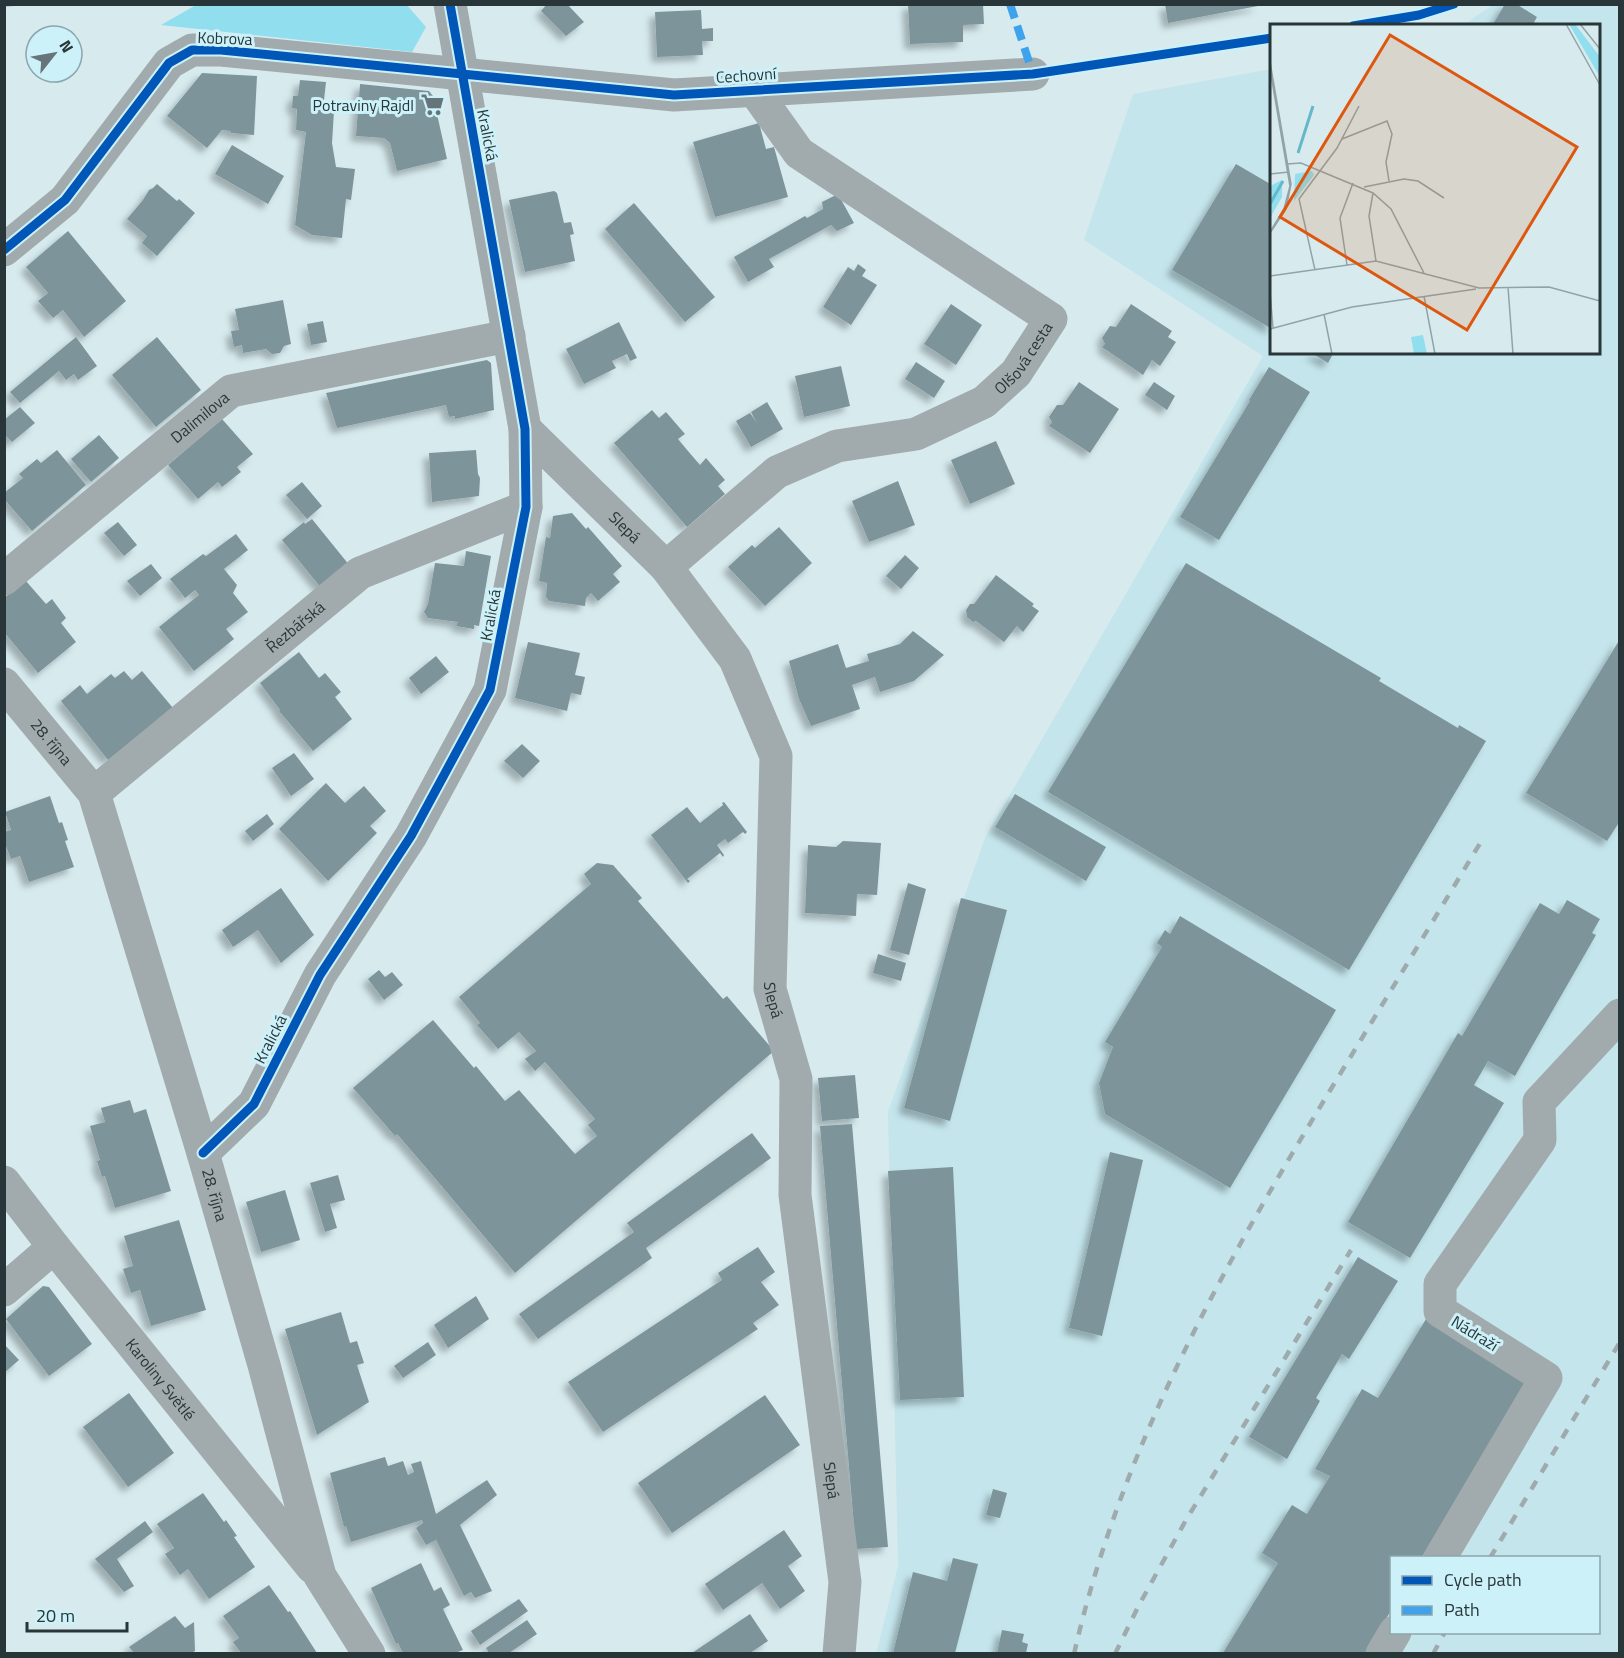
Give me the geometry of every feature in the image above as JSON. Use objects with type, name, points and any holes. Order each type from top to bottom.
[{"type":"street","name":"Kralická","points":[[203,1153],[254,1104],[320,975],[411,836],[490,690],[526,507],[525,429],[450,4]]},
{"type":"street","name":"Kobrova","points":[[4,250],[65,200],[169,63],[192,50],[221,50],[461,74]]},
{"type":"street","name":"Cechovní","points":[[461,74],[674,95],[1033,74]]},
{"type":"street","name":"Olšová cesta","points":[[666,567],[777,472],[837,446],[915,434],[984,402],[1016,373],[1051,319],[799,153],[754,90]]},
{"type":"street","name":"Dalimilova","points":[[4,579],[231,391],[509,336]]},
{"type":"street","name":"Slepá","points":[[525,429],[666,567],[735,659],[776,756],[770,989],[796,1079],[795,1195],[845,1582],[839,1653]]},
{"type":"street","name":"Řezbářská","points":[[94,793],[360,573],[526,507]]},
{"type":"street","name":"28. října","points":[[4,684],[94,793],[203,1153],[264,1365],[320,1576],[369,1653]]},
{"type":"street","name":"Nádraží","points":[[1441,1556],[1546,1378],[1440,1311],[1440,1284],[1540,1140],[1539,1102],[1620,1015]]},
{"type":"street","name":"Karoliny Světlé","points":[[4,1182],[320,1576]]},
{"type":"street","points":[[4,1290],[54,1247]]},
{"type":"street","points":[[1383,1653],[1394,1634]]},
{"type":"shaded area","points":[[406,4],[426,27],[412,52],[161,25],[196,5]]},
{"type":"shaded area","points":[[1493,5],[1619,5],[1619,1653],[876,1654],[898,1566],[888,1112],[985,838],[1263,356],[1084,240],[1133,94],[1270,69],[1270,354],[1600,354],[1600,24],[1464,24]]},
{"type":"building","points":[[547,4],[567,4],[584,22],[566,36],[541,11]]},
{"type":"building","points":[[908,4],[983,4],[984,24],[963,25],[963,42],[910,44]]},
{"type":"building","points":[[1165,4],[1258,4],[1258,6],[1168,23]]},
{"type":"building","points":[[1505,4],[1516,4],[1537,17],[1533,24],[1493,24]]},
{"type":"building","points":[[701,10],[702,29],[713,28],[713,41],[702,41],[703,55],[657,57],[655,12]]},
{"type":"building","points":[[202,73],[257,76],[254,135],[222,130],[207,148],[167,116]]},
{"type":"building","points":[[300,80],[326,82],[323,109],[334,111],[332,143],[336,167],[355,169],[351,200],[346,199],[342,238],[312,235],[295,225],[306,132],[296,130],[297,109],[292,108],[293,96],[298,96]]},
{"type":"building","points":[[360,84],[429,91],[433,96],[447,159],[397,171],[390,143],[384,138],[356,136]]},
{"type":"building","points":[[759,123],[766,149],[774,147],[788,197],[715,217],[693,142]]},
{"type":"building","points":[[232,145],[284,176],[268,204],[215,174]]},
{"type":"building","points":[[1236,164],[1270,184],[1270,328],[1172,270]]},
{"type":"building","points":[[157,184],[195,213],[157,256],[142,243],[147,236],[127,219],[149,190]]},
{"type":"building","points":[[554,191],[557,193],[564,223],[571,222],[574,234],[570,235],[575,261],[525,272],[509,200]]},
{"type":"building","points":[[838,194],[854,223],[837,231],[831,225],[769,259],[774,267],[748,282],[734,257],[805,216],[807,218],[823,209],[822,202]]},
{"type":"building","points":[[634,203],[715,297],[685,322],[605,229]]},
{"type":"building","points":[[68,231],[126,301],[84,337],[63,310],[53,318],[38,301],[48,293],[26,267]]},
{"type":"building","points":[[858,264],[866,270],[862,276],[877,285],[851,325],[823,307],[848,267],[854,271]]},
{"type":"building","points":[[283,300],[291,344],[284,346],[280,353],[272,354],[266,349],[243,353],[242,345],[234,347],[231,331],[239,330],[235,309]]},
{"type":"building","points":[[951,304],[982,325],[956,365],[924,344]]},
{"type":"building","points":[[1131,304],[1172,331],[1168,337],[1176,342],[1160,366],[1152,360],[1143,375],[1102,347],[1105,344],[1102,338],[1110,326],[1116,327]]},
{"type":"building","points":[[323,321],[327,342],[311,345],[307,324]]},
{"type":"building","points":[[619,322],[637,358],[630,361],[627,354],[612,361],[616,368],[584,384],[566,349]]},
{"type":"building","points":[[76,337],[97,366],[78,380],[74,374],[66,380],[59,371],[20,403],[10,392]]},
{"type":"building","points":[[157,337],[201,390],[156,427],[112,375]]},
{"type":"building","points":[[1313,354],[1333,354],[1328,363]]},
{"type":"building","points":[[487,360],[491,363],[494,410],[455,419],[455,416],[449,417],[446,405],[337,428],[326,393]]},
{"type":"building","points":[[916,362],[945,381],[934,398],[905,379]]},
{"type":"building","points":[[841,366],[850,406],[804,417],[795,376]]},
{"type":"building","points":[[1269,367],[1310,392],[1219,540],[1180,517]]},
{"type":"building","points":[[1079,382],[1119,409],[1090,453],[1049,426],[1052,422],[1049,417],[1057,405],[1063,405]]},
{"type":"building","points":[[1154,382],[1175,396],[1167,410],[1145,395]]},
{"type":"building","points":[[767,402],[783,429],[751,447],[736,421],[750,413],[757,423],[751,412]]},
{"type":"building","points":[[20,407],[35,423],[12,442],[4,434],[4,420]]},
{"type":"building","points":[[652,410],[659,418],[666,412],[685,434],[678,439],[700,465],[706,458],[725,480],[718,486],[725,494],[687,527],[614,443]]},
{"type":"building","points":[[222,419],[253,454],[237,467],[241,472],[222,487],[218,482],[198,499],[168,465]]},
{"type":"building","points":[[99,435],[119,458],[91,482],[71,459]]},
{"type":"building","points":[[996,441],[1015,484],[970,504],[951,460]]},
{"type":"building","points":[[57,450],[86,485],[32,531],[4,499],[4,493],[23,478],[19,474],[37,459],[41,463]]},
{"type":"building","points":[[476,450],[480,478],[479,496],[432,502],[429,453]]},
{"type":"building","points":[[898,481],[915,525],[869,542],[852,501]]},
{"type":"building","points":[[302,482],[322,506],[307,519],[286,495]]},
{"type":"building","points":[[572,513],[586,529],[588,527],[622,566],[613,574],[620,582],[598,601],[591,593],[586,598],[585,606],[549,601],[546,597],[547,583],[539,581],[546,537],[550,538],[553,516]]},
{"type":"building","points":[[312,519],[350,566],[322,589],[282,540],[304,522],[305,524]]},
{"type":"building","points":[[118,522],[137,545],[124,556],[104,533]]},
{"type":"building","points":[[779,527],[812,563],[765,606],[728,567],[752,545],[755,548]]},
{"type":"building","points":[[236,534],[248,550],[224,569],[237,585],[233,593],[248,612],[226,629],[234,639],[194,671],[159,627],[199,595],[195,590],[185,598],[170,579],[203,554],[206,556]]},
{"type":"building","points":[[466,551],[491,556],[479,626],[474,625],[474,629],[456,626],[458,622],[428,618],[424,612],[428,604],[435,563],[464,566]]},
{"type":"building","points":[[905,555],[919,568],[901,589],[886,576]]},
{"type":"building","points":[[1186,563],[1381,678],[1379,681],[1458,728],[1459,725],[1486,741],[1349,970],[1048,792]]},
{"type":"building","points":[[151,564],[162,578],[140,596],[127,581]]},
{"type":"building","points":[[996,575],[1034,604],[1032,606],[1039,611],[1023,632],[1017,626],[1004,642],[967,617],[966,610],[970,604],[974,604]]},
{"type":"building","points":[[26,581],[46,604],[52,599],[66,618],[61,623],[76,642],[38,673],[4,632],[4,598]]},
{"type":"building","points":[[913,631],[944,655],[914,681],[880,692],[875,677],[852,685],[860,709],[811,726],[799,699],[789,661],[838,644],[846,668],[869,661],[867,654],[900,644]]},
{"type":"building","points":[[1620,639],[1620,821],[1607,841],[1526,793]]},
{"type":"building","points":[[528,642],[580,653],[575,675],[585,677],[581,695],[571,693],[567,711],[515,698]]},
{"type":"building","points":[[299,652],[319,678],[325,673],[341,692],[335,697],[352,719],[313,751],[279,711],[260,683]]},
{"type":"building","points":[[436,656],[449,672],[421,694],[409,678]]},
{"type":"building","points":[[124,671],[132,680],[142,671],[173,708],[108,760],[61,701],[80,685],[87,694],[111,674],[115,678]]},
{"type":"building","points":[[522,744],[540,761],[523,778],[504,761]]},
{"type":"building","points":[[294,753],[314,779],[291,796],[272,768]]},
{"type":"building","points":[[326,783],[345,803],[364,786],[386,811],[370,826],[377,833],[328,881],[279,829]]},
{"type":"building","points":[[1015,794],[1106,847],[1086,881],[995,827]]},
{"type":"building","points":[[50,796],[59,823],[62,822],[68,840],[65,841],[74,867],[29,882],[20,856],[11,859],[4,841],[4,832],[11,830],[5,812]]},
{"type":"building","points":[[724,802],[747,832],[745,834],[743,832],[728,843],[725,839],[717,845],[723,857],[720,853],[687,879],[690,881],[688,883],[651,835],[687,807],[700,823]]},
{"type":"building","points":[[267,814],[274,824],[253,841],[245,831]]},
{"type":"building","points":[[843,841],[881,843],[877,895],[857,894],[856,916],[805,913],[808,845],[836,847]]},
{"type":"building","points":[[597,863],[613,865],[642,898],[638,901],[723,999],[727,996],[774,1051],[515,1273],[397,1134],[395,1136],[353,1088],[433,1020],[505,1101],[519,1090],[575,1154],[597,1136],[588,1125],[595,1119],[545,1062],[535,1071],[525,1059],[536,1051],[519,1032],[498,1049],[477,1025],[480,1023],[459,997],[591,884],[584,874]]},
{"type":"building","points":[[908,883],[926,889],[909,955],[890,950]]},
{"type":"building","points":[[281,888],[314,935],[281,963],[258,930],[233,947],[222,930]]},
{"type":"building","points":[[961,898],[1007,910],[950,1121],[904,1108]]},
{"type":"building","points":[[1567,900],[1600,919],[1592,933],[1596,935],[1515,1076],[1488,1061],[1474,1085],[1504,1103],[1410,1258],[1348,1222],[1458,1033],[1462,1036],[1540,903],[1559,914]]},
{"type":"building","points":[[1180,916],[1336,1010],[1230,1188],[1105,1114],[1099,1083],[1113,1047],[1105,1042],[1162,947],[1157,943],[1165,930],[1170,934]]},
{"type":"building","points":[[878,954],[906,963],[901,981],[873,973]]},
{"type":"building","points":[[379,970],[385,977],[392,972],[403,985],[384,1000],[368,979]]},
{"type":"building","points":[[855,1075],[859,1118],[822,1121],[818,1078]]},
{"type":"building","points":[[130,1100],[134,1113],[146,1109],[171,1191],[115,1208],[105,1176],[102,1177],[97,1161],[100,1160],[90,1126],[105,1122],[101,1108]]},
{"type":"building","points":[[852,1124],[888,1547],[856,1549],[820,1126]]},
{"type":"building","points":[[752,1133],[771,1158],[646,1248],[652,1258],[538,1339],[519,1314],[634,1232],[627,1223]]},
{"type":"building","points":[[1110,1152],[1143,1160],[1102,1336],[1069,1328]]},
{"type":"building","points":[[953,1167],[964,1397],[900,1400],[888,1171]]},
{"type":"building","points":[[338,1175],[345,1200],[330,1204],[337,1228],[325,1232],[310,1183]]},
{"type":"building","points":[[285,1190],[300,1240],[261,1252],[246,1202]]},
{"type":"building","points":[[179,1220],[206,1310],[151,1326],[140,1290],[131,1293],[123,1269],[133,1266],[124,1236]]},
{"type":"building","points":[[758,1247],[775,1272],[761,1282],[779,1305],[753,1323],[758,1329],[603,1432],[568,1382],[722,1280],[718,1273]]},
{"type":"building","points":[[1358,1257],[1398,1281],[1349,1359],[1342,1354],[1316,1398],[1320,1401],[1287,1459],[1249,1437]]},
{"type":"building","points":[[43,1286],[49,1287],[92,1344],[49,1376],[6,1319]]},
{"type":"building","points":[[476,1296],[489,1319],[448,1348],[434,1325]]},
{"type":"building","points":[[341,1312],[350,1343],[357,1341],[364,1363],[357,1365],[369,1402],[317,1435],[285,1329]]},
{"type":"building","points":[[1426,1319],[1529,1381],[1423,1556],[1390,1556],[1390,1612],[1365,1653],[1223,1653],[1278,1563],[1262,1553],[1292,1505],[1307,1514],[1330,1476],[1315,1469],[1362,1389],[1378,1398]]},
{"type":"building","points":[[428,1342],[436,1355],[403,1378],[394,1366]]},
{"type":"building","points":[[4,1344],[19,1360],[4,1373]]},
{"type":"building","points":[[129,1393],[174,1453],[128,1487],[83,1427]]},
{"type":"building","points":[[765,1395],[800,1445],[672,1533],[638,1483]]},
{"type":"building","points":[[385,1457],[388,1466],[403,1461],[408,1475],[414,1472],[411,1464],[421,1461],[436,1514],[487,1480],[497,1495],[460,1525],[492,1591],[475,1598],[471,1592],[464,1596],[436,1540],[426,1545],[416,1528],[423,1523],[422,1520],[351,1542],[346,1526],[344,1527],[330,1473]]},
{"type":"building","points":[[993,1489],[1007,1493],[1000,1518],[986,1515]]},
{"type":"building","points":[[203,1493],[224,1522],[226,1520],[237,1536],[234,1537],[255,1567],[209,1599],[188,1569],[180,1575],[165,1554],[174,1548],[157,1524]]},
{"type":"building","points":[[145,1521],[153,1532],[117,1559],[134,1586],[124,1592],[95,1559]]},
{"type":"building","points":[[784,1530],[802,1556],[788,1566],[805,1591],[780,1609],[762,1583],[723,1610],[705,1584]]},
{"type":"building","points":[[953,1558],[978,1564],[955,1653],[893,1653],[913,1572],[947,1581]]},
{"type":"building","points":[[421,1563],[434,1591],[441,1587],[450,1605],[443,1609],[463,1650],[455,1653],[403,1653],[398,1643],[396,1644],[371,1588]]},
{"type":"building","points":[[269,1585],[288,1612],[290,1611],[317,1653],[241,1653],[233,1642],[239,1638],[223,1616]]},
{"type":"building","points":[[519,1599],[528,1611],[480,1645],[471,1631]]},
{"type":"building","points":[[750,1614],[768,1641],[750,1653],[692,1653]]},
{"type":"building","points":[[175,1616],[185,1628],[194,1622],[195,1651],[191,1653],[134,1653],[129,1647]]},
{"type":"building","points":[[527,1620],[537,1634],[509,1653],[489,1653],[486,1648]]},
{"type":"building","points":[[1002,1630],[1024,1634],[1022,1642],[1028,1644],[1026,1653],[997,1653]]},
{"type":"tram line","points":[[4,6],[34,4]]},
{"type":"railway","points":[[1074,1654],[1094,1577],[1119,1503],[1148,1430],[1216,1288],[1293,1151],[1482,840]]},
{"type":"railway","points":[[1115,1654],[1186,1520],[1351,1250]]},
{"type":"railway","points":[[1491,1556],[1620,1342]]},
{"type":"railway","points":[[1433,1654],[1444,1634]]},
{"type":"marked path","points":[[1010,4],[1033,74]]},
{"type":"cycle path","points":[[203,1153],[254,1104],[320,975],[411,836],[490,690],[526,507],[525,429],[450,4]]},
{"type":"cycle path","points":[[1365,24],[1419,15],[1454,4]]},
{"type":"cycle path","points":[[4,250],[65,200],[169,63],[192,50],[221,50],[674,95],[1033,74],[1270,38]]},
{"type":"place","name":"Potraviny Rajdl","points":[[432,105]]}]
